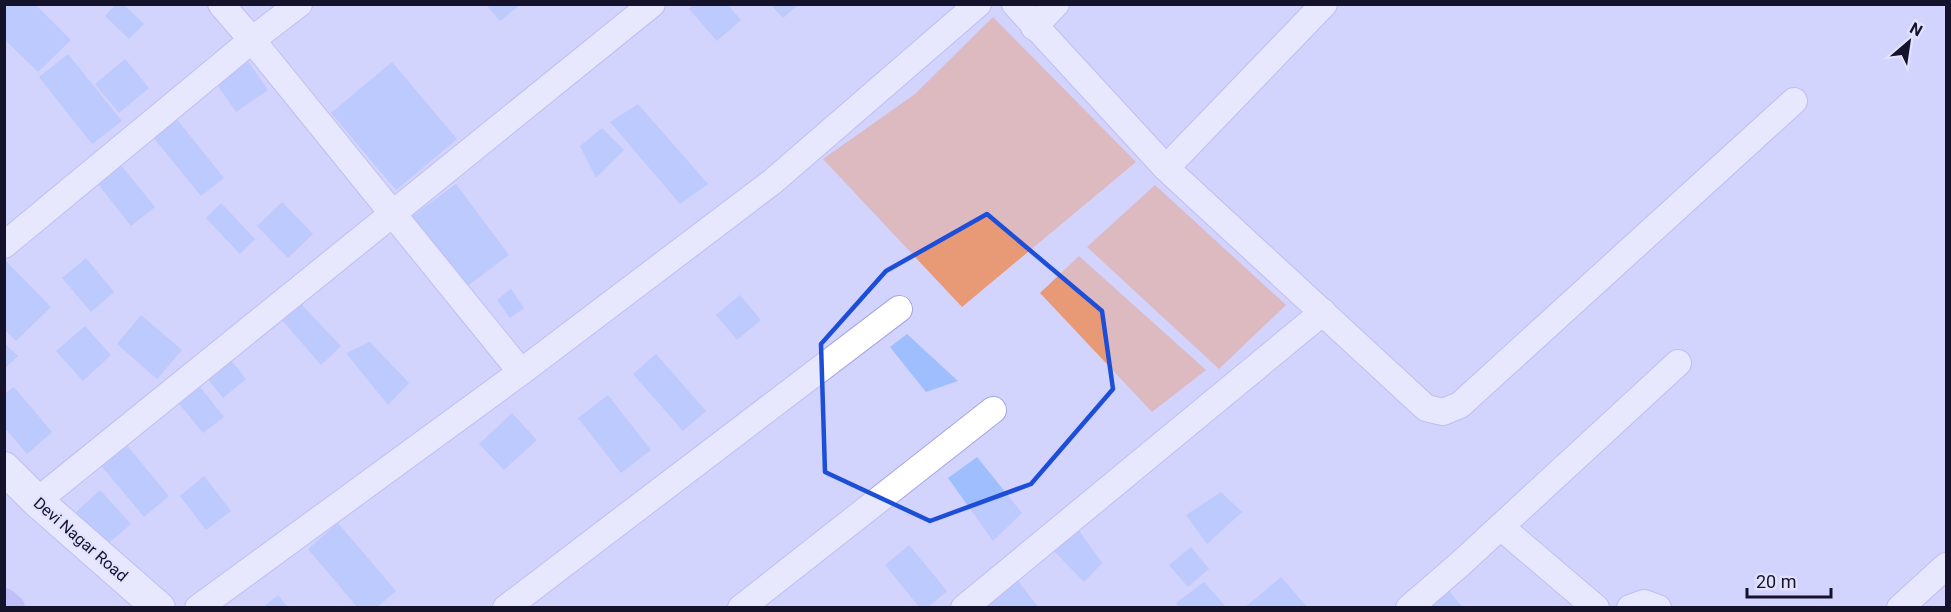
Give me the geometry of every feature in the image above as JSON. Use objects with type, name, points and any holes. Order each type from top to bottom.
[{"type":"street","points":[[221,4],[521,372]]},
{"type":"street","points":[[4,245],[252,40],[299,4]]},
{"type":"street","points":[[37,501],[651,4]]},
{"type":"street","points":[[198,608],[521,372],[772,182],[978,4]]},
{"type":"street","points":[[1015,4],[1166,168],[1426,408],[1443,412],[1460,405],[1794,101]]},
{"type":"street","points":[[1034,27],[1056,4]]},
{"type":"street","points":[[1166,168],[1324,4]]},
{"type":"street","points":[[506,608],[899,309]]},
{"type":"street","points":[[964,608],[1323,312]]},
{"type":"street","points":[[1409,608],[1501,527],[1678,363]]},
{"type":"street","points":[[741,608],[993,410]]},
{"type":"street","name":"Devi Nagar Road","points":[[4,468],[37,501],[159,608]]},
{"type":"street","points":[[1501,527],[1596,608]]},
{"type":"street","points":[[1900,608],[1947,566]]},
{"type":"street","points":[[1630,608],[1644,603],[1658,608]]},
{"type":"highlighted area","points":[[987,214],[1102,311],[1113,389],[1031,484],[930,521],[825,472],[821,344],[886,271]]},
{"type":"shaded area","points":[[993,17],[1136,162],[962,307],[823,159],[915,94]]},
{"type":"shaded area","points":[[1155,185],[1286,305],[1219,369],[1087,247]]},
{"type":"shaded area","points":[[1079,256],[1206,370],[1152,412],[1040,293]]},
{"type":"building","points":[[4,4],[35,4],[71,40],[38,72],[4,39]]},
{"type":"building","points":[[116,4],[123,4],[144,24],[129,39],[105,16]]},
{"type":"building","points":[[491,4],[521,4],[500,21],[488,7]]},
{"type":"building","points":[[694,4],[727,4],[741,20],[717,41],[689,9]]},
{"type":"building","points":[[770,4],[799,4],[783,18]]},
{"type":"building","points":[[68,54],[122,121],[92,144],[39,77]]},
{"type":"building","points":[[125,59],[149,88],[119,113],[95,84]]},
{"type":"building","points":[[248,61],[268,90],[236,112],[216,83]]},
{"type":"building","points":[[392,62],[457,139],[396,190],[331,113]]},
{"type":"building","points":[[638,104],[708,184],[680,204],[610,122]]},
{"type":"building","points":[[176,118],[224,178],[201,196],[153,137]]},
{"type":"building","points":[[602,128],[624,150],[596,178],[580,146]]},
{"type":"building","points":[[120,164],[155,207],[131,226],[97,183]]},
{"type":"building","points":[[456,184],[509,255],[466,287],[412,216]]},
{"type":"building","points":[[282,202],[313,234],[288,258],[257,226]]},
{"type":"building","points":[[221,203],[255,239],[240,254],[206,218]]},
{"type":"building","points":[[86,258],[114,292],[91,312],[62,278]]},
{"type":"building","points":[[4,259],[51,307],[16,341],[4,329]]},
{"type":"building","points":[[511,289],[524,308],[510,318],[497,300]]},
{"type":"building","points":[[740,295],[761,320],[737,340],[716,315]]},
{"type":"building","points":[[300,303],[341,346],[321,365],[274,311]]},
{"type":"building","points":[[141,315],[182,350],[157,379],[117,344]]},
{"type":"building","points":[[85,326],[111,355],[83,381],[56,351]]},
{"type":"building","points":[[907,334],[958,381],[926,392],[890,347]]},
{"type":"building","points":[[370,342],[409,383],[388,405],[346,353]]},
{"type":"building","points":[[4,343],[18,356],[4,369]]},
{"type":"building","points":[[656,354],[706,411],[683,431],[633,374]]},
{"type":"building","points":[[230,359],[246,379],[223,398],[207,378]]},
{"type":"building","points":[[197,383],[224,417],[203,433],[176,400]]},
{"type":"building","points":[[14,387],[52,432],[27,454],[4,427],[4,394]]},
{"type":"building","points":[[608,395],[651,450],[621,473],[578,418]]},
{"type":"building","points":[[512,413],[537,440],[504,470],[479,444]]},
{"type":"building","points":[[124,442],[169,496],[144,517],[99,463]]},
{"type":"building","points":[[977,457],[1022,513],[993,541],[948,478]]},
{"type":"building","points":[[204,476],[231,511],[206,530],[180,496]]},
{"type":"building","points":[[100,490],[131,524],[105,546],[75,513]]},
{"type":"building","points":[[1221,492],[1242,512],[1207,544],[1186,515]]},
{"type":"building","points":[[338,523],[396,591],[376,608],[358,608],[308,549]]},
{"type":"building","points":[[1078,529],[1102,563],[1084,582],[1053,550]]},
{"type":"building","points":[[909,545],[947,591],[927,608],[920,608],[885,565]]},
{"type":"building","points":[[1191,547],[1209,569],[1188,587],[1169,565]]},
{"type":"building","points":[[1281,577],[1308,608],[1244,608]]},
{"type":"building","points":[[1018,581],[1039,608],[984,606]]},
{"type":"building","points":[[1204,582],[1227,608],[1179,608],[1176,603]]},
{"type":"building","points":[[1447,588],[1463,608],[1429,608]]},
{"type":"building","points":[[278,595],[288,608],[262,608]]},
{"type":"waterway","points":[[4,602],[11,608]]}]
